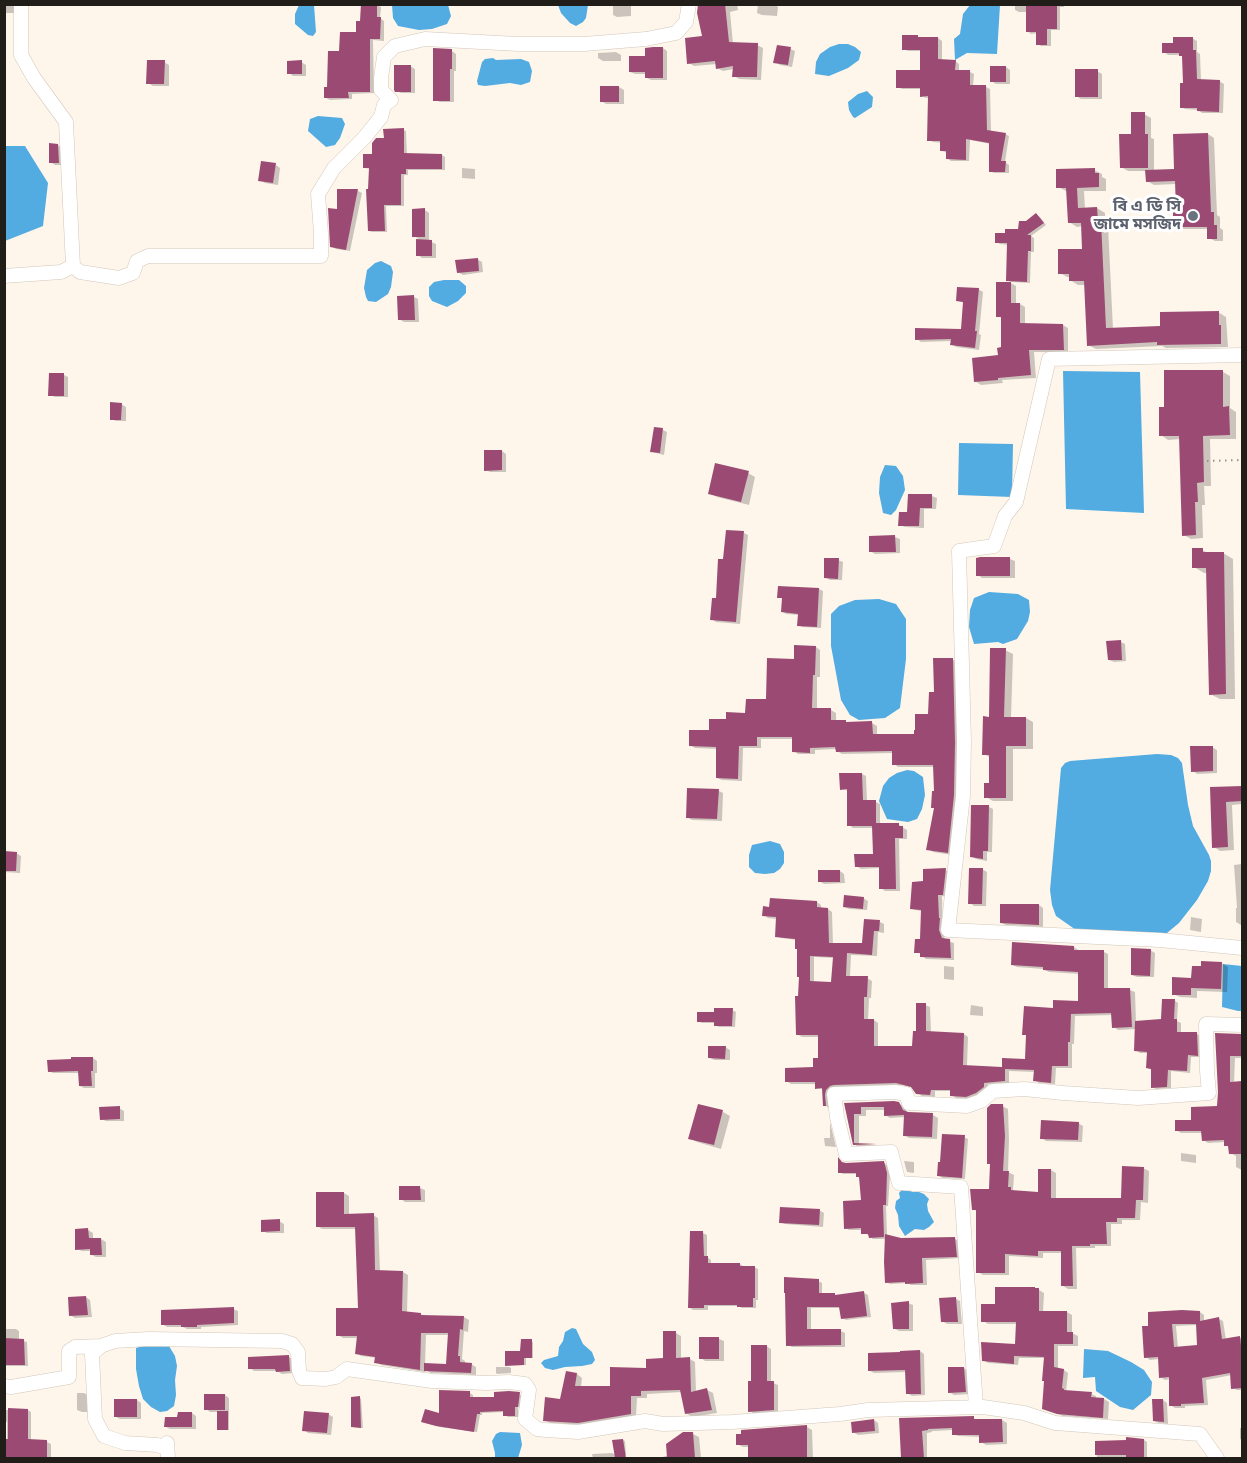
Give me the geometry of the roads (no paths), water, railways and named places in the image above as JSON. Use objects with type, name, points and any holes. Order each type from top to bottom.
[{"type":"street","points":[[21,4],[21,55],[34,78],[66,122],[73,266],[80,272],[119,278],[133,273],[137,261],[148,256],[321,256],[318,194],[334,168],[381,117],[384,105],[390,100],[381,90],[381,78],[384,57],[395,46],[425,39],[518,44],[584,44],[646,39],[676,33],[686,22],[689,4]]},
{"type":"street","points":[[4,276],[61,272],[73,266]]},
{"type":"street","points":[[1242,355],[1049,359],[1016,502],[1005,516],[994,546],[959,551],[964,742],[963,796],[948,930],[1160,940],[1242,948]]},
{"type":"street","points":[[976,1407],[961,1187],[899,1183],[891,1152],[846,1154],[834,1094],[895,1092],[906,1094],[909,1103],[967,1106],[981,1101],[993,1091],[1024,1089],[1138,1098],[1209,1093],[1206,1024],[1242,1025]]},
{"type":"street","points":[[4,1386],[11,1387],[69,1377],[69,1351],[75,1347],[101,1346],[115,1341],[148,1340],[282,1341],[292,1344],[298,1352],[299,1371],[302,1378],[336,1377],[347,1369],[432,1381],[525,1384],[529,1390],[525,1419],[537,1429],[546,1431],[578,1432],[645,1421],[663,1424],[732,1422],[868,1410],[976,1407],[1024,1413],[1055,1423],[1200,1434],[1217,1458]]},
{"type":"street","points":[[101,1346],[92,1354],[95,1419],[104,1436],[125,1443],[157,1445],[166,1448],[167,1443],[168,1458]]},
{"type":"water","points":[[299,5],[314,5],[316,32],[313,36],[308,35],[295,24],[295,14]]},
{"type":"water","points":[[392,5],[448,5],[451,16],[447,24],[419,30],[398,26],[393,18]]},
{"type":"water","points":[[558,5],[588,5],[586,18],[576,26],[561,13]]},
{"type":"water","points":[[970,5],[1000,5],[997,54],[967,53],[955,60],[954,39],[960,34],[963,14]]},
{"type":"water","points":[[839,44],[855,47],[861,52],[859,60],[848,68],[829,76],[815,74],[816,62],[820,54]]},
{"type":"water","points":[[493,58],[496,60],[521,59],[529,62],[532,71],[530,82],[521,85],[510,83],[478,85],[482,62]]},
{"type":"water","points":[[867,91],[873,97],[872,107],[855,118],[849,110],[848,102],[858,94]]},
{"type":"water","points":[[318,116],[342,118],[345,124],[335,145],[326,147],[308,131],[310,119]]},
{"type":"water","points":[[5,146],[25,146],[48,183],[43,226],[5,241]]},
{"type":"water","points":[[381,261],[391,266],[393,272],[391,287],[388,294],[376,302],[368,301],[364,288],[367,270]]},
{"type":"water","points":[[459,280],[466,286],[466,293],[447,307],[432,301],[429,296],[429,287],[434,282]]},
{"type":"water","points":[[1063,371],[1140,372],[1144,513],[1066,509]]},
{"type":"water","points":[[959,443],[1013,444],[1012,497],[958,495]]},
{"type":"water","points":[[885,465],[896,466],[903,476],[905,490],[896,510],[891,515],[883,513],[879,493],[880,477]]},
{"type":"water","points":[[989,592],[1018,594],[1029,600],[1028,621],[1017,639],[1003,644],[998,642],[974,644],[969,627],[970,610],[974,598]]},
{"type":"water","points":[[879,599],[896,604],[906,619],[906,659],[900,708],[885,718],[859,720],[850,715],[841,700],[831,646],[831,614],[839,606],[855,600]]},
{"type":"water","points":[[1157,754],[1171,755],[1182,763],[1193,826],[1211,861],[1208,881],[1179,923],[1167,933],[1157,935],[1076,930],[1056,916],[1050,890],[1061,768],[1070,761]]},
{"type":"water","points":[[907,770],[914,771],[923,777],[925,795],[922,809],[917,819],[908,822],[887,819],[879,801],[883,786],[889,778]]},
{"type":"water","points":[[770,841],[780,844],[784,852],[784,863],[774,873],[755,873],[749,867],[752,845]]},
{"type":"water","points":[[1223,964],[1242,966],[1242,1011],[1222,1007]]},
{"type":"water","points":[[906,1185],[912,1192],[924,1194],[929,1199],[928,1211],[934,1222],[924,1230],[915,1229],[905,1236],[899,1226],[895,1208],[896,1201],[900,1198],[899,1193]]},
{"type":"water","points":[[572,1328],[576,1329],[583,1344],[592,1352],[595,1360],[592,1364],[582,1366],[553,1370],[545,1368],[541,1363],[558,1356],[565,1332]]},
{"type":"water","points":[[149,1344],[169,1346],[175,1356],[176,1395],[174,1406],[167,1411],[160,1412],[151,1407],[143,1399],[139,1386],[136,1348]]},
{"type":"water","points":[[1084,1349],[1108,1351],[1144,1370],[1152,1382],[1151,1395],[1133,1410],[1120,1407],[1096,1391],[1095,1377],[1083,1378]]},
{"type":"water","points":[[500,1432],[520,1433],[522,1445],[518,1458],[495,1458],[492,1441]]},
{"type":"place","name":"বি এ ডি সি জামে মসজিদ","points":[[1193,216]]}]
